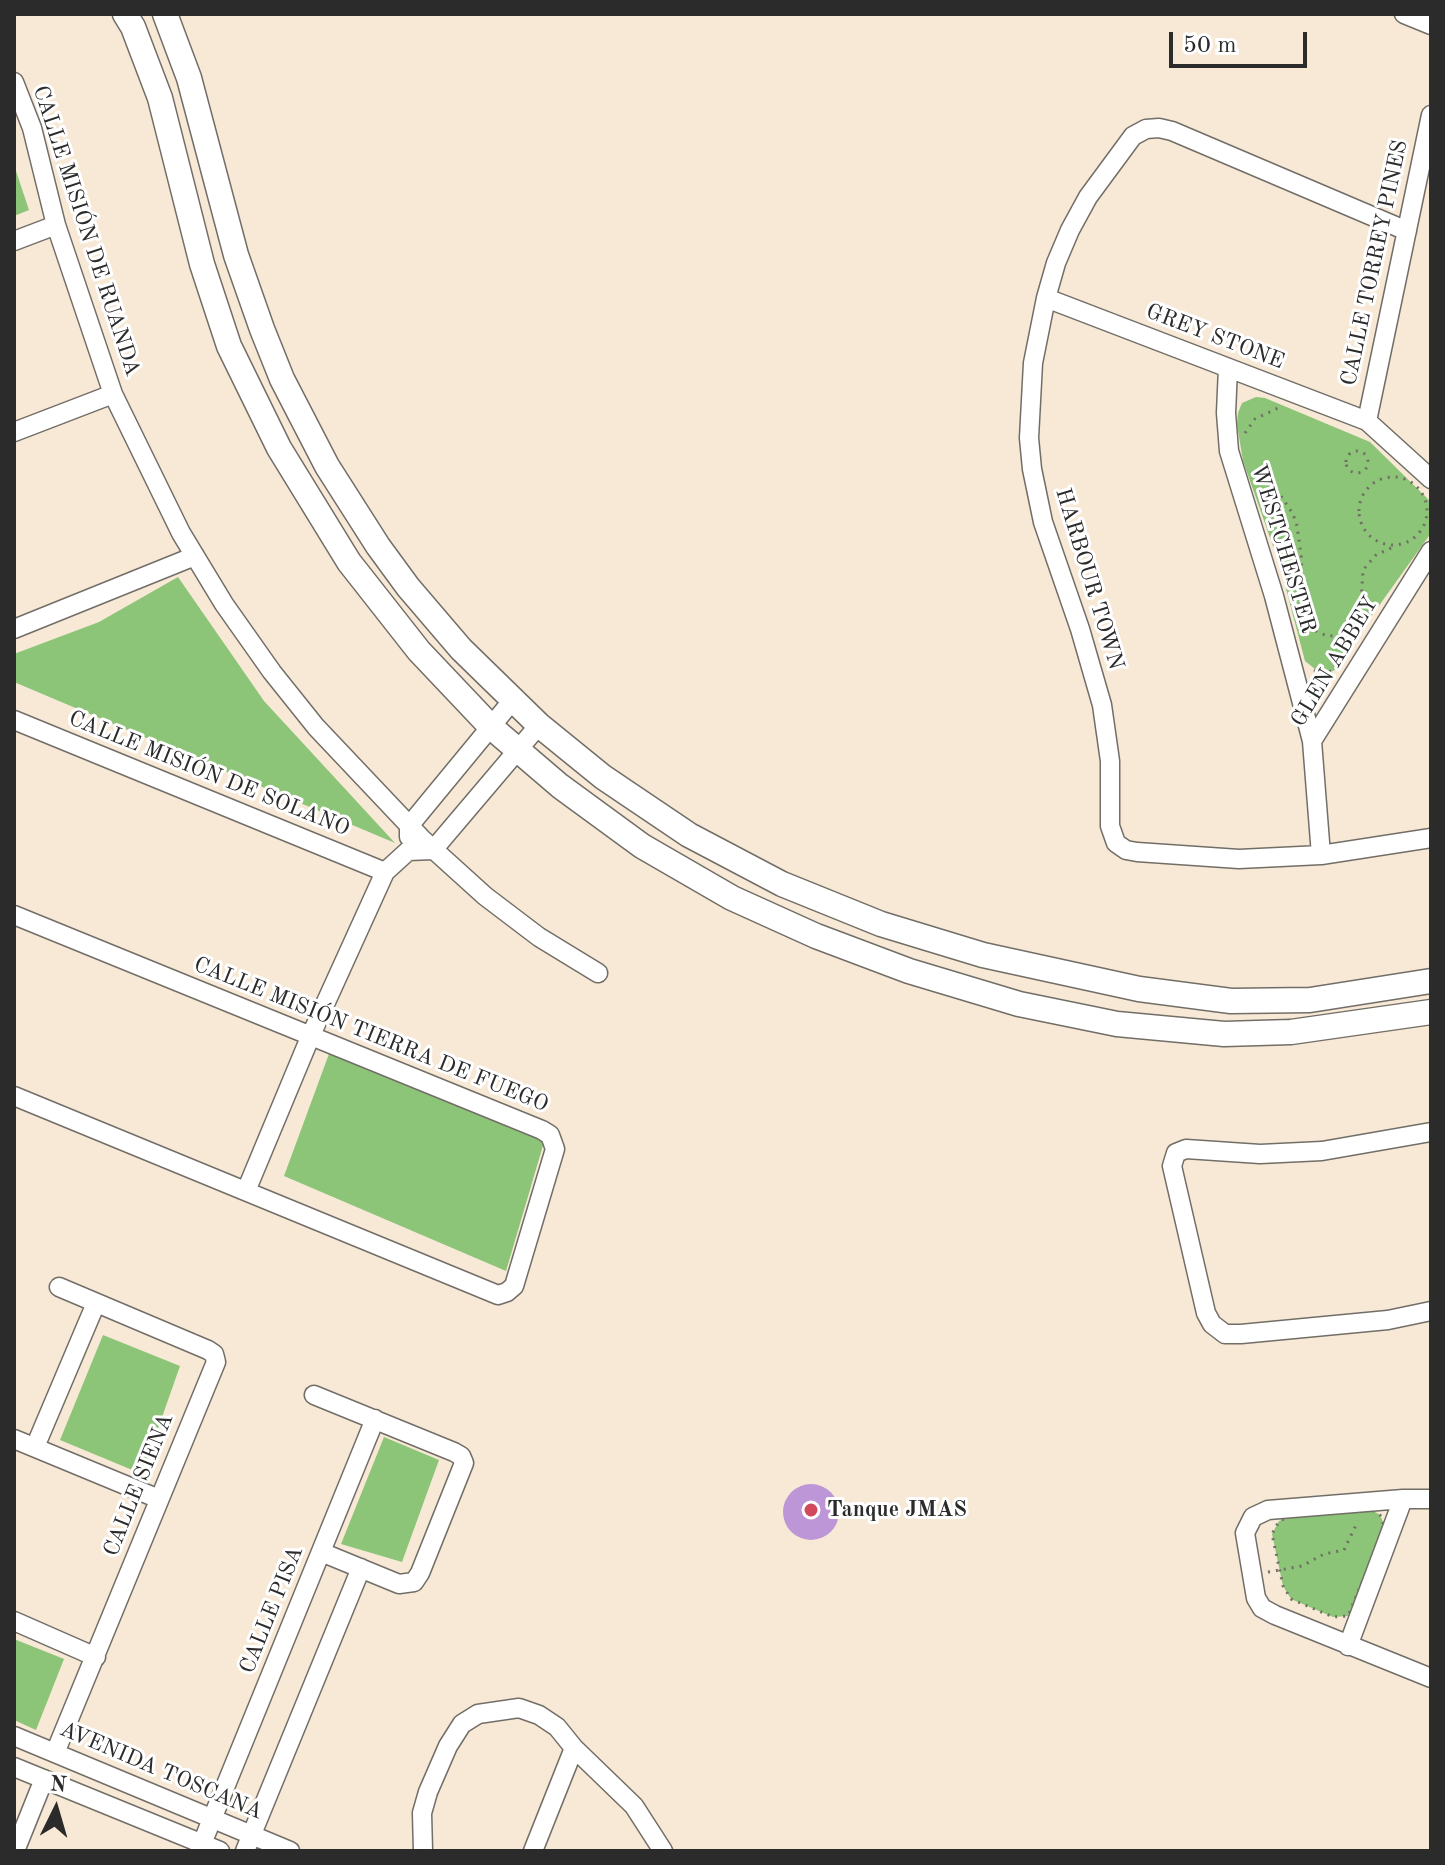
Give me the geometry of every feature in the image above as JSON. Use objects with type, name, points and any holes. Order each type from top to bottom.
[{"type":"main road","points":[[125,14],[160,98],[214,302],[229,346],[251,394],[316,511],[349,562],[419,651],[491,727],[604,819],[732,898],[816,936],[909,971],[1068,1016],[1175,1031],[1224,1034],[1291,1032],[1431,1012]]},
{"type":"main road","points":[[165,14],[189,78],[240,267],[282,379],[304,425],[353,509],[408,587],[461,649],[512,701],[603,777],[636,801],[729,857],[829,905],[983,955],[1139,989],[1231,1001],[1310,1000],[1431,981]]},
{"type":"main road","points":[[909,971],[983,955]]},
{"type":"street","points":[[1404,14],[1431,25]]},
{"type":"street","name":"CALLE MISIÓN DE RUANDA","points":[[14,82],[32,128],[56,225],[113,394],[132,437],[224,604],[272,672],[351,766],[433,850],[539,937],[598,973]]},
{"type":"street","name":"CALLE TORREY PINES","points":[[1367,421],[1431,115]]},
{"type":"street","name":"HARBOUR TOWN","points":[[1407,231],[1172,131],[1146,129],[1133,136],[1088,197],[1070,230],[1046,298],[1033,363],[1029,438],[1043,522],[1102,705],[1110,761],[1110,826],[1116,843],[1126,850],[1137,852],[1239,859],[1321,855],[1431,838]]},
{"type":"street","points":[[14,241],[56,225]]},
{"type":"street","name":"GREY STONE","points":[[1046,298],[1367,421]]},
{"type":"street","name":"WESTCHESTER","points":[[1228,368],[1226,413],[1229,451],[1274,596],[1312,741]]},
{"type":"street","points":[[14,432],[113,394]]},
{"type":"street","points":[[1367,421],[1422,481]]},
{"type":"street","name":"GLEN ABBEY","points":[[1321,855],[1312,741],[1431,551]]},
{"type":"street","points":[[14,629],[195,556]]},
{"type":"street","points":[[408,851],[409,826],[512,701]]},
{"type":"street","name":"CALLE MISIÓN DE SOLANO","points":[[14,720],[385,872]]},
{"type":"street","points":[[246,1191],[311,1035],[385,872],[408,851],[433,850],[539,725]]},
{"type":"street","name":"CALLE MISIÓN TIERRA DE FUEGO","points":[[14,915],[550,1135],[555,1149],[514,1286],[498,1295],[14,1096]]},
{"type":"street","points":[[1431,1132],[1322,1151],[1260,1154],[1186,1149],[1176,1153],[1172,1166],[1206,1313],[1212,1324],[1225,1334],[1388,1320],[1431,1311]]},
{"type":"street","name":"CALLE SIENA","points":[[55,1753],[216,1362],[214,1354],[59,1287]]},
{"type":"street","points":[[35,1447],[96,1303]]},
{"type":"street","points":[[314,1395],[454,1452],[461,1456],[464,1463],[414,1582],[399,1584],[321,1552]]},
{"type":"street","name":"CALLE PISA","points":[[201,1847],[375,1419]]},
{"type":"street","points":[[14,1439],[159,1499]]},
{"type":"street","points":[[1348,1646],[1403,1499]]},
{"type":"street","points":[[1431,1499],[1268,1510],[1253,1517],[1245,1533],[1256,1598],[1262,1608],[1431,1678]]},
{"type":"street","points":[[249,1843],[361,1568]]},
{"type":"street","points":[[14,1621],[96,1657]]},
{"type":"street","points":[[423,1851],[422,1813],[428,1792],[448,1746],[462,1724],[478,1714],[519,1708],[539,1715],[557,1727],[574,1748],[634,1806],[663,1851]]},
{"type":"street","name":"AVENIDA TOSCANA","points":[[14,1736],[213,1819],[249,1843],[290,1851]]},
{"type":"street","points":[[533,1851],[574,1748]]},
{"type":"street","points":[[14,1767],[201,1847],[220,1851]]},
{"type":"street","points":[[15,1851],[44,1779]]},
{"type":"path","points":[[1244,442],[1244,434],[1255,419],[1283,406],[1274,402]]},
{"type":"path","points":[[1359,451],[1367,457],[1367,468],[1361,472],[1354,473],[1346,465],[1351,452],[1359,451]]},
{"type":"path","points":[[1404,474],[1422,481]]},
{"type":"path","points":[[1256,475],[1275,487],[1297,526],[1301,573],[1289,593],[1285,579]]},
{"type":"path","points":[[1400,545],[1378,543],[1369,536],[1359,516],[1359,505],[1363,494],[1380,479],[1392,477],[1422,481]]},
{"type":"path","points":[[1384,625],[1361,602],[1361,579],[1367,563],[1376,555],[1411,541],[1425,524],[1426,502],[1422,481]]},
{"type":"path","points":[[1298,631],[1296,620],[1315,633],[1327,636],[1358,635],[1352,647]]},
{"type":"path","points":[[1308,666],[1320,673],[1340,667]]},
{"type":"path","points":[[1252,1574],[1302,1566],[1324,1554],[1344,1550],[1358,1523],[1357,1510]]},
{"type":"path","points":[[1357,1510],[1372,1510],[1380,1515],[1383,1532],[1348,1616],[1333,1617],[1291,1599],[1283,1586],[1272,1534],[1279,1521],[1291,1516],[1357,1510]]},
{"type":"green space","points":[[14,165],[29,210],[14,216]]},
{"type":"green space","points":[[1256,397],[1370,442],[1431,502],[1431,533],[1358,635],[1340,667],[1333,671],[1320,673],[1305,661],[1280,566],[1243,461],[1238,413],[1242,403]]},
{"type":"green space","points":[[178,577],[264,701],[395,843],[14,682],[14,654],[99,622]]},
{"type":"green space","points":[[333,1043],[547,1132],[506,1271],[284,1176]]},
{"type":"green space","points":[[103,1335],[180,1366],[142,1474],[60,1440]]},
{"type":"green space","points":[[384,1437],[439,1460],[402,1562],[341,1544]]},
{"type":"green space","points":[[1372,1510],[1380,1515],[1383,1532],[1348,1616],[1333,1617],[1291,1599],[1283,1586],[1272,1534],[1279,1521],[1291,1516]]},
{"type":"green space","points":[[14,1639],[64,1659],[36,1730],[14,1720]]},
{"type":"building","name":"Tanque JMAS","points":[[811,1484],[831,1492],[839,1512],[831,1532],[811,1540],[791,1532],[783,1512],[791,1492]]},
{"type":"place","name":"Tanque JMAS","points":[[811,1510]]}]
